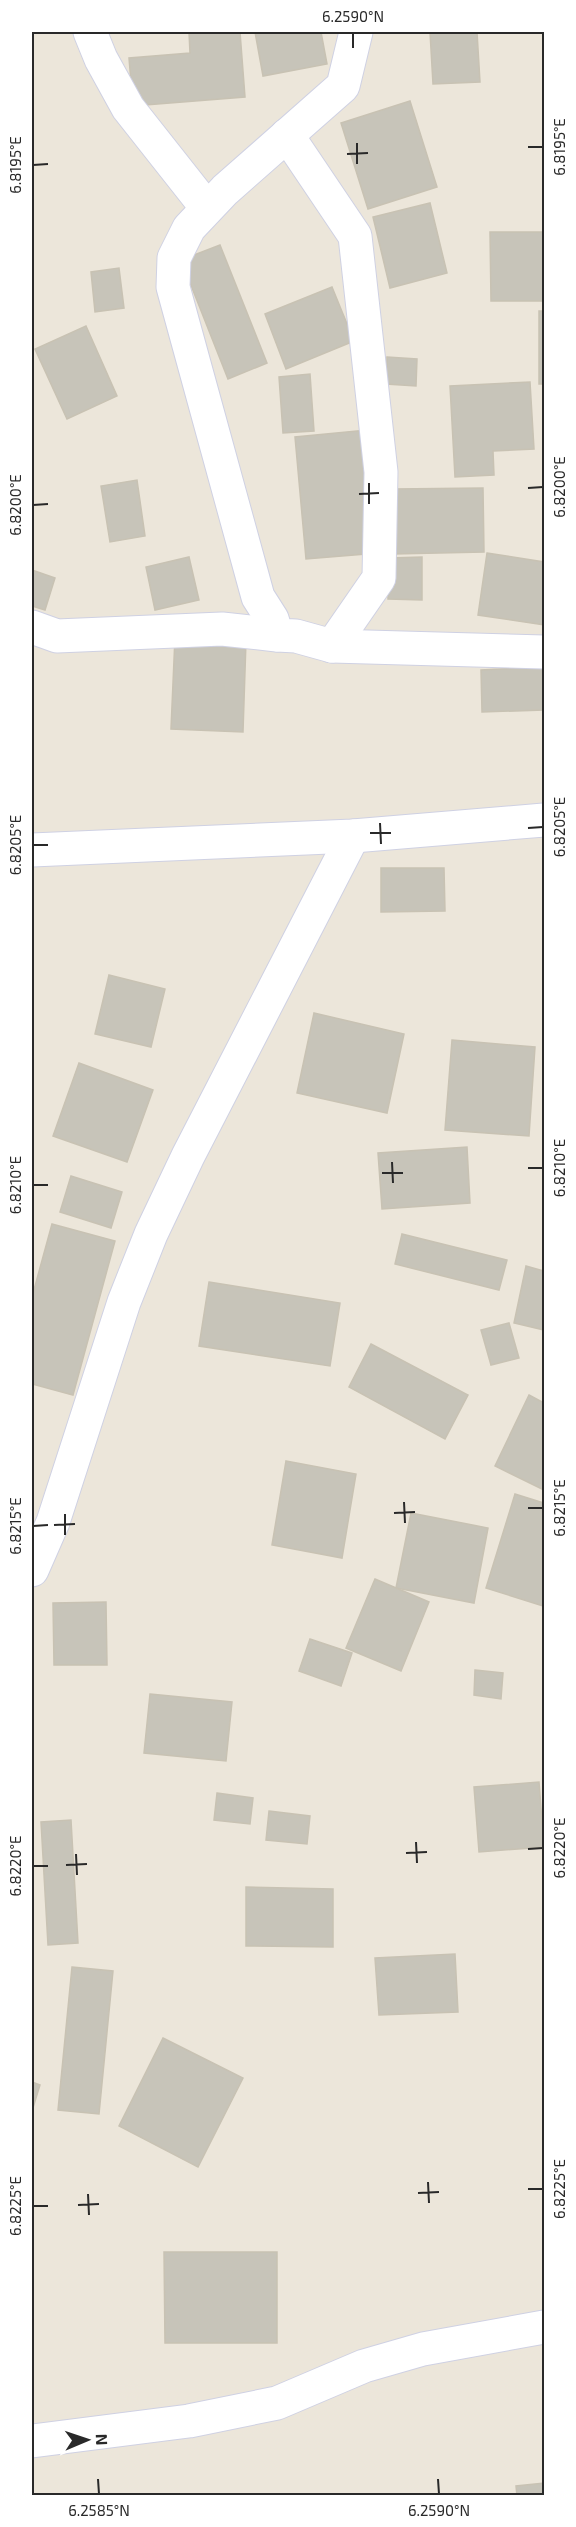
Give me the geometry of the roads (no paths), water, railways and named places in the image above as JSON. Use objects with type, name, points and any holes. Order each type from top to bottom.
[{"type":"street","points":[[90,32],[101,59],[128,108],[207,208]]},
{"type":"street","points":[[277,635],[272,619],[258,597],[173,287],[174,258],[189,228],[207,208],[343,86],[363,34]]},
{"type":"street","points":[[287,135],[355,236],[381,472],[379,578],[332,646]]},
{"type":"street","points":[[32,627],[57,636],[222,629],[296,636],[332,646],[544,652]]},
{"type":"street","points":[[32,850],[353,836],[544,820]]},
{"type":"street","points":[[32,1570],[53,1522],[124,1302],[151,1234],[188,1156],[353,836]]},
{"type":"street","points":[[32,2441],[189,2421],[277,2403],[364,2366],[423,2349],[544,2327]]}]
